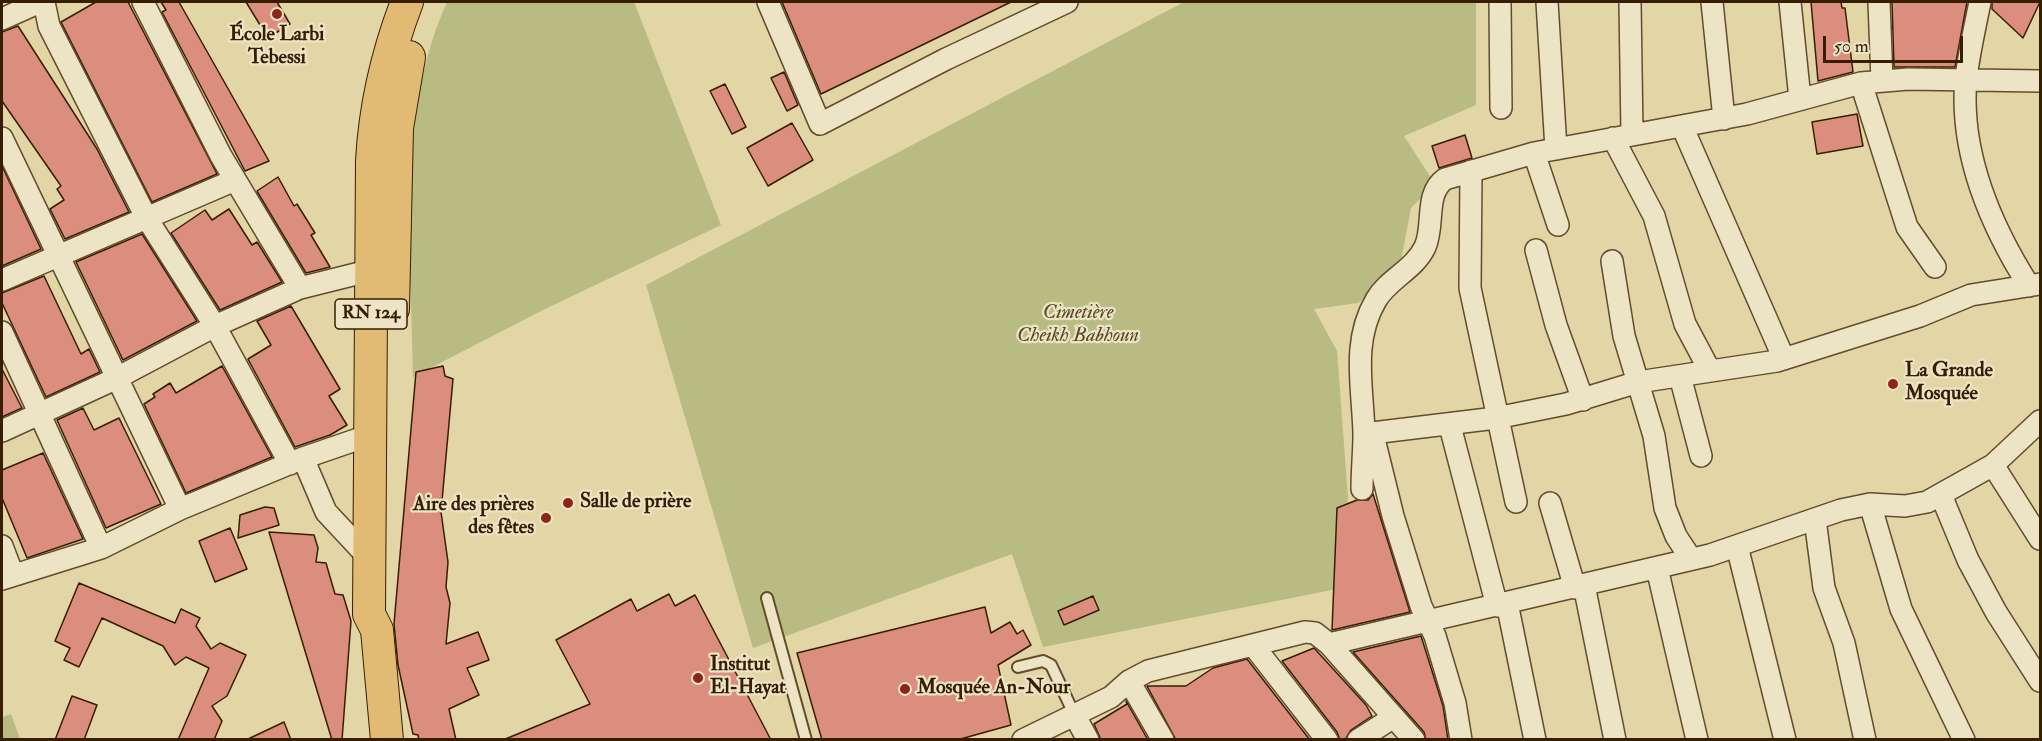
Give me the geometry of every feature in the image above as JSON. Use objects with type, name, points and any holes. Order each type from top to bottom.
[{"type":"main road","name":"RN 124","points":[[377,630],[383,612],[383,264],[374,128],[386,63],[407,2]]},
{"type":"main road","name":"RN 124","points":[[387,740],[377,630],[369,614],[370,435],[383,264],[400,98],[414,39],[429,2]]},
{"type":"street","points":[[2,19],[42,2],[49,26],[146,217],[215,326],[326,512],[368,557]]},
{"type":"street","points":[[144,2],[235,180],[300,288]]},
{"type":"street","points":[[768,2],[820,124],[946,59],[1067,2]]},
{"type":"street","points":[[1500,2],[1501,108]]},
{"type":"street","points":[[1547,2],[1556,149]]},
{"type":"street","points":[[1630,2],[1623,137],[1654,216],[1685,324],[1710,372]]},
{"type":"street","points":[[1712,2],[1724,119]]},
{"type":"street","points":[[1790,2],[1800,99]]},
{"type":"street","points":[[1879,2],[1872,82],[1907,227],[1935,267]]},
{"type":"street","points":[[1368,435],[1450,426],[1496,418],[1583,400],[1638,382],[1784,359],[1920,316],[1971,295],[2035,285],[1996,226],[1977,178],[1969,138],[1966,80],[1980,2]]},
{"type":"street","points":[[1362,489],[1368,435],[1360,346],[1367,319],[1377,298],[1418,259],[1426,244],[1433,197],[1439,183],[1533,153],[1724,119],[1872,82],[1908,79],[2040,81]]},
{"type":"street","points":[[1682,126],[1784,359]]},
{"type":"street","points":[[2,138],[115,380],[180,509]]},
{"type":"street","points":[[1533,153],[1558,225]]},
{"type":"street","points":[[1471,171],[1470,288],[1496,418],[1516,502]]},
{"type":"street","points":[[2,280],[235,180]]},
{"type":"street","points":[[1536,250],[1556,325],[1583,400]]},
{"type":"street","points":[[1612,261],[1624,336],[1654,436],[1665,508],[1676,536],[1691,560]]},
{"type":"street","points":[[2,431],[115,380],[215,326],[300,288],[383,264]]},
{"type":"street","points":[[2,332],[101,548]]},
{"type":"street","points":[[1680,376],[1701,456]]},
{"type":"street","points":[[1329,644],[1691,560],[1815,519],[1870,504],[1905,506],[1927,502],[1993,465],[2040,422]]},
{"type":"street","points":[[1450,426],[1502,605],[1535,740]]},
{"type":"street","points":[[2,546],[7,577],[101,548],[180,509],[296,461],[370,435]]},
{"type":"street","points":[[1368,435],[1427,621],[1435,636],[1455,703],[1461,740]]},
{"type":"street","points":[[1993,465],[2038,530]]},
{"type":"street","points":[[1941,495],[1968,560],[1996,612],[2040,681]]},
{"type":"street","points":[[1550,503],[1579,586],[1615,740]]},
{"type":"street","points":[[1870,504],[1901,609],[1964,740]]},
{"type":"street","points":[[1815,519],[1824,588],[1844,643],[1865,740]]},
{"type":"street","points":[[1737,546],[1785,740]]},
{"type":"street","points":[[1657,568],[1697,740]]},
{"type":"street","points":[[1023,740],[1111,697],[1130,681],[1148,671],[1305,632],[1315,633],[1329,644],[1414,740]]},
{"type":"street","points":[[1253,645],[1327,740]]},
{"type":"street","points":[[1130,681],[1163,740]]},
{"type":"street","points":[[1075,716],[1088,740]]},
{"type":"street","points":[[1359,740],[1394,717]]},
{"type":"lane","points":[[767,598],[806,740]]},
{"type":"lane","points":[[1018,667],[1043,661],[1051,665],[1075,716]]},
{"type":"green space","points":[[447,2],[634,2],[721,225],[543,310],[413,377],[410,186],[413,138],[420,91],[431,46]]},
{"type":"green space","name":"Cimetière Cheikh Babhoun","points":[[1184,2],[1476,2],[1476,105],[1404,136],[1435,184],[1411,208],[1399,271],[1358,303],[1314,309],[1337,351],[1348,498],[1337,589],[1043,647],[1012,554],[753,648],[646,285]]},
{"type":"green space","points":[[11,714],[20,739],[2,739],[2,717]]},
{"type":"building","points":[[96,2],[128,2],[217,174],[152,202],[61,22]]},
{"type":"building","points":[[161,2],[179,2],[269,161],[245,171],[162,12],[166,10]]},
{"type":"building","points":[[246,2],[277,2],[290,24],[268,38]]},
{"type":"building","points":[[782,2],[1011,2],[821,94]]},
{"type":"building","points":[[1811,2],[1841,2],[1842,8],[1845,8],[1853,72],[1818,81]]},
{"type":"building","points":[[1892,2],[1967,2],[1955,67],[1894,67]]},
{"type":"building","points":[[1992,2],[2040,2],[2023,38],[1992,9]]},
{"type":"building","points":[[18,26],[97,149],[129,212],[65,239],[50,209],[64,200],[57,189],[61,186],[2,101],[2,32]]},
{"type":"building","points":[[784,72],[798,105],[787,111],[771,78]]},
{"type":"building","points":[[725,84],[746,127],[732,134],[710,91]]},
{"type":"building","points":[[1857,114],[1863,146],[1817,154],[1812,122]]},
{"type":"building","points":[[792,123],[813,160],[768,186],[747,148]]},
{"type":"building","points":[[1465,135],[1472,158],[1439,168],[1432,146]]},
{"type":"building","points":[[2,166],[41,249],[2,266]]},
{"type":"building","points":[[278,177],[294,206],[297,204],[315,233],[311,235],[330,267],[306,273],[258,193],[257,191]]},
{"type":"building","points":[[229,209],[252,245],[257,242],[282,282],[220,310],[171,233],[205,210],[212,220]]},
{"type":"building","points":[[142,234],[197,321],[123,360],[76,262]]},
{"type":"building","points":[[44,276],[81,354],[89,349],[100,372],[46,397],[2,303],[2,293]]},
{"type":"building","points":[[291,306],[340,389],[329,396],[347,425],[330,435],[295,447],[248,359],[271,345],[257,321]]},
{"type":"building","points":[[222,366],[272,457],[186,493],[144,404],[155,397],[153,394],[170,383],[176,393]]},
{"type":"building","points":[[443,366],[445,376],[453,379],[441,512],[448,562],[446,587],[450,603],[446,644],[478,632],[489,660],[467,668],[479,695],[449,709],[456,740],[419,740],[418,735],[413,734],[398,665],[394,624],[416,372]]},
{"type":"building","points":[[2,369],[22,408],[2,417]]},
{"type":"building","points":[[83,408],[94,430],[119,418],[161,504],[106,528],[57,420]]},
{"type":"building","points":[[43,453],[83,539],[27,558],[2,498],[2,470]]},
{"type":"building","points":[[1373,494],[1410,612],[1332,630],[1337,508],[1357,500],[1368,500]]},
{"type":"building","points":[[265,507],[274,508],[279,525],[238,538],[240,515]]},
{"type":"building","points":[[230,528],[247,569],[215,582],[199,541]]},
{"type":"building","points":[[269,532],[314,535],[318,548],[316,562],[326,563],[335,594],[343,595],[351,621],[342,740],[332,740]]},
{"type":"building","points":[[79,583],[175,623],[181,609],[200,618],[196,626],[211,649],[220,643],[246,655],[227,696],[212,706],[222,721],[214,740],[178,740],[209,668],[186,657],[175,665],[163,646],[102,618],[79,667],[64,660],[70,648],[55,641]]},
{"type":"building","points":[[669,594],[675,606],[695,595],[771,740],[503,740],[590,704],[556,640],[631,599],[637,611]]},
{"type":"building","points":[[1093,596],[1099,610],[1064,625],[1058,611]]},
{"type":"building","name":"Mosquée An-Nour","points":[[985,607],[991,633],[1010,622],[1017,634],[1023,630],[1031,645],[998,665],[1011,725],[957,740],[822,740],[797,653]]},
{"type":"building","points":[[1421,636],[1443,706],[1448,740],[1426,740],[1424,732],[1353,652]]},
{"type":"building","points":[[1314,648],[1366,705],[1372,716],[1351,730],[1345,740],[1340,740],[1337,732],[1282,661]]},
{"type":"building","points":[[1247,659],[1310,740],[1176,740],[1147,686],[1186,686],[1213,668]]},
{"type":"building","points":[[72,696],[97,705],[84,740],[55,740]]},
{"type":"building","points":[[1126,701],[1148,740],[1101,740],[1094,724],[1127,704]]},
{"type":"building","points":[[284,722],[291,740],[246,740]]},
{"type":"place","name":"École Larbi Tebessi","points":[[277,14]]},
{"type":"place","name":"La Grande Mosquée","points":[[1893,384]]},
{"type":"place","name":"Salle de prière","points":[[568,503]]},
{"type":"place","name":"Aire des prières des fêtes","points":[[546,518]]},
{"type":"place","name":"Institut El-Hayat","points":[[698,678]]},
{"type":"place","name":"Mosquée An-Nour","points":[[905,689]]}]
